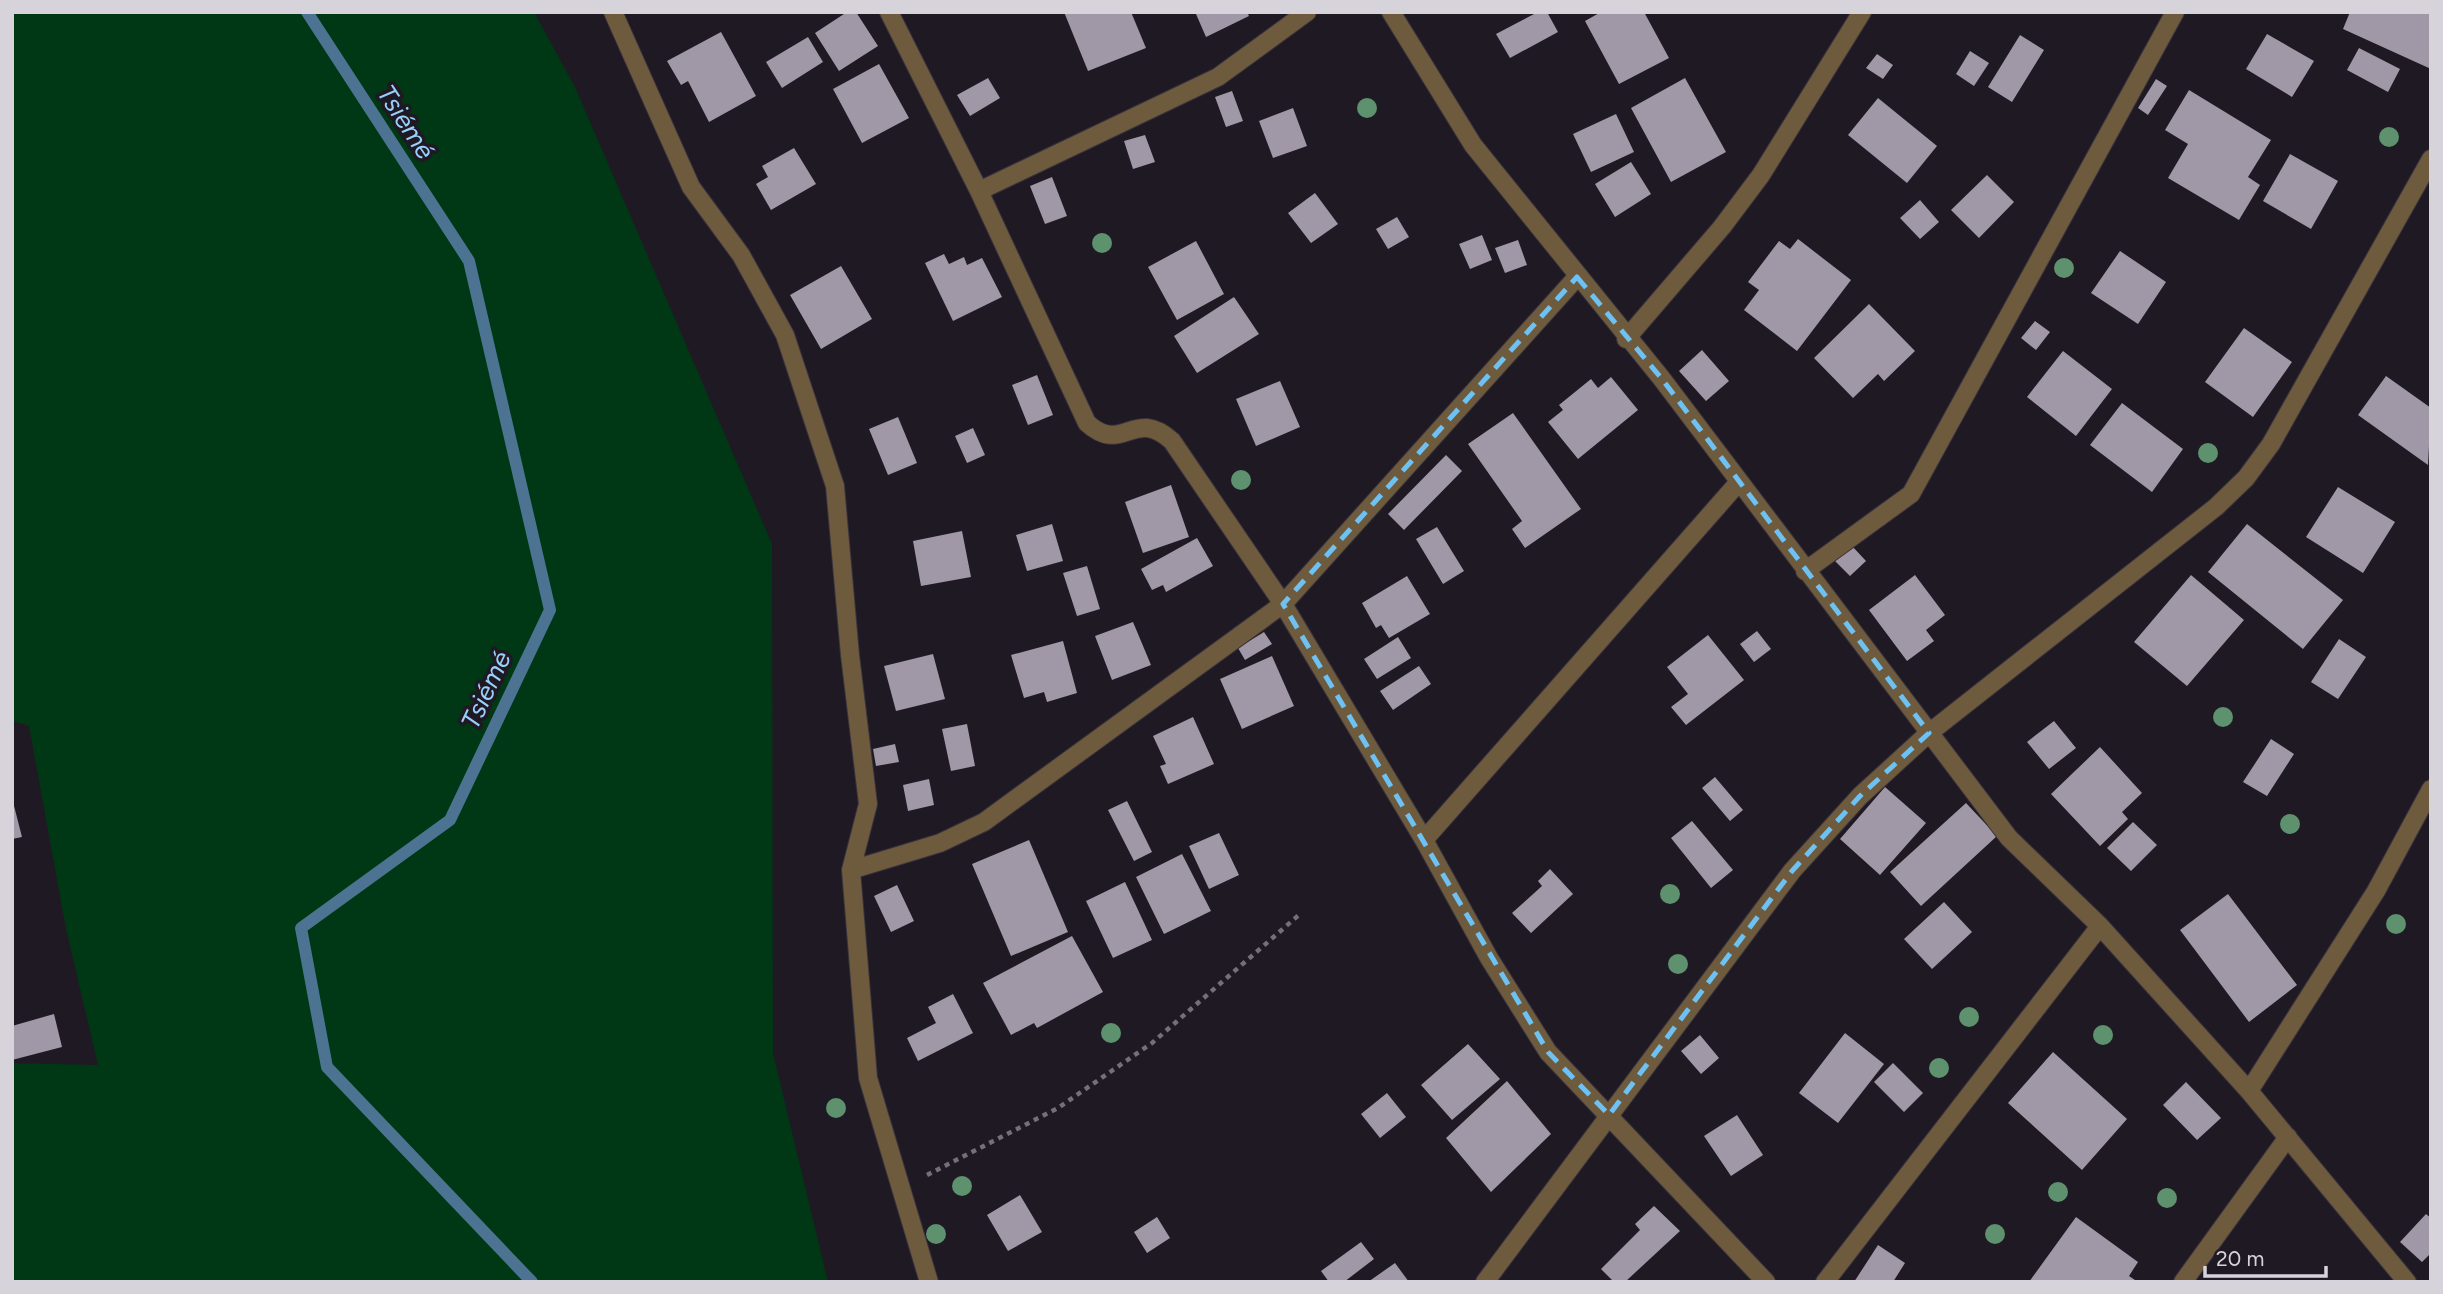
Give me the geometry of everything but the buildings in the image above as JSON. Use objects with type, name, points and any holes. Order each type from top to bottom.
[{"type":"street","points":[[612,12],[691,187],[741,255],[785,335],[835,486],[850,655],[868,804],[851,870],[868,1079],[929,1282]]},
{"type":"street","points":[[889,12],[979,191],[1087,423],[1098,434],[1113,437],[1141,426],[1157,428],[1172,441],[1283,604],[1424,840],[1489,958],[1548,1052],[1766,1282]]},
{"type":"street","points":[[979,191],[1218,77],[1307,12]]},
{"type":"street","points":[[1391,12],[1473,145],[1626,339],[1662,379],[2009,838],[2100,926],[2249,1091],[2407,1282]]},
{"type":"street","points":[[1626,339],[1722,226],[1760,175],[1862,12]]},
{"type":"street","points":[[1805,571],[1911,494],[2175,12]]},
{"type":"street","points":[[1485,1282],[1793,871],[1860,796],[1929,733],[2216,507],[2246,478],[2271,444],[2431,159]]},
{"type":"street","points":[[851,870],[940,842],[984,822],[1283,604],[1577,277]]},
{"type":"street","points":[[1424,840],[1738,483]]},
{"type":"street","points":[[2249,1091],[2376,891],[2431,789]]},
{"type":"street","points":[[1825,1282],[2100,926]]},
{"type":"street","points":[[2183,1282],[2288,1138]]},
{"type":"path","points":[[902,1187],[1058,1108],[1152,1043],[1300,914]]},
{"type":"highlighted area","points":[[1577,277],[1662,379],[1929,733],[1860,796],[1792,871],[1609,1115],[1548,1052],[1283,604]]},
{"type":"green space","points":[[12,12],[534,12],[575,87],[772,544],[773,1053],[828,1282],[12,1282],[12,1063],[98,1065],[66,929],[29,726],[12,721]]},
{"type":"waterway","name":"Tsiémé","points":[[307,12],[469,261],[550,610],[450,820],[301,928],[327,1067],[532,1282]]}]
